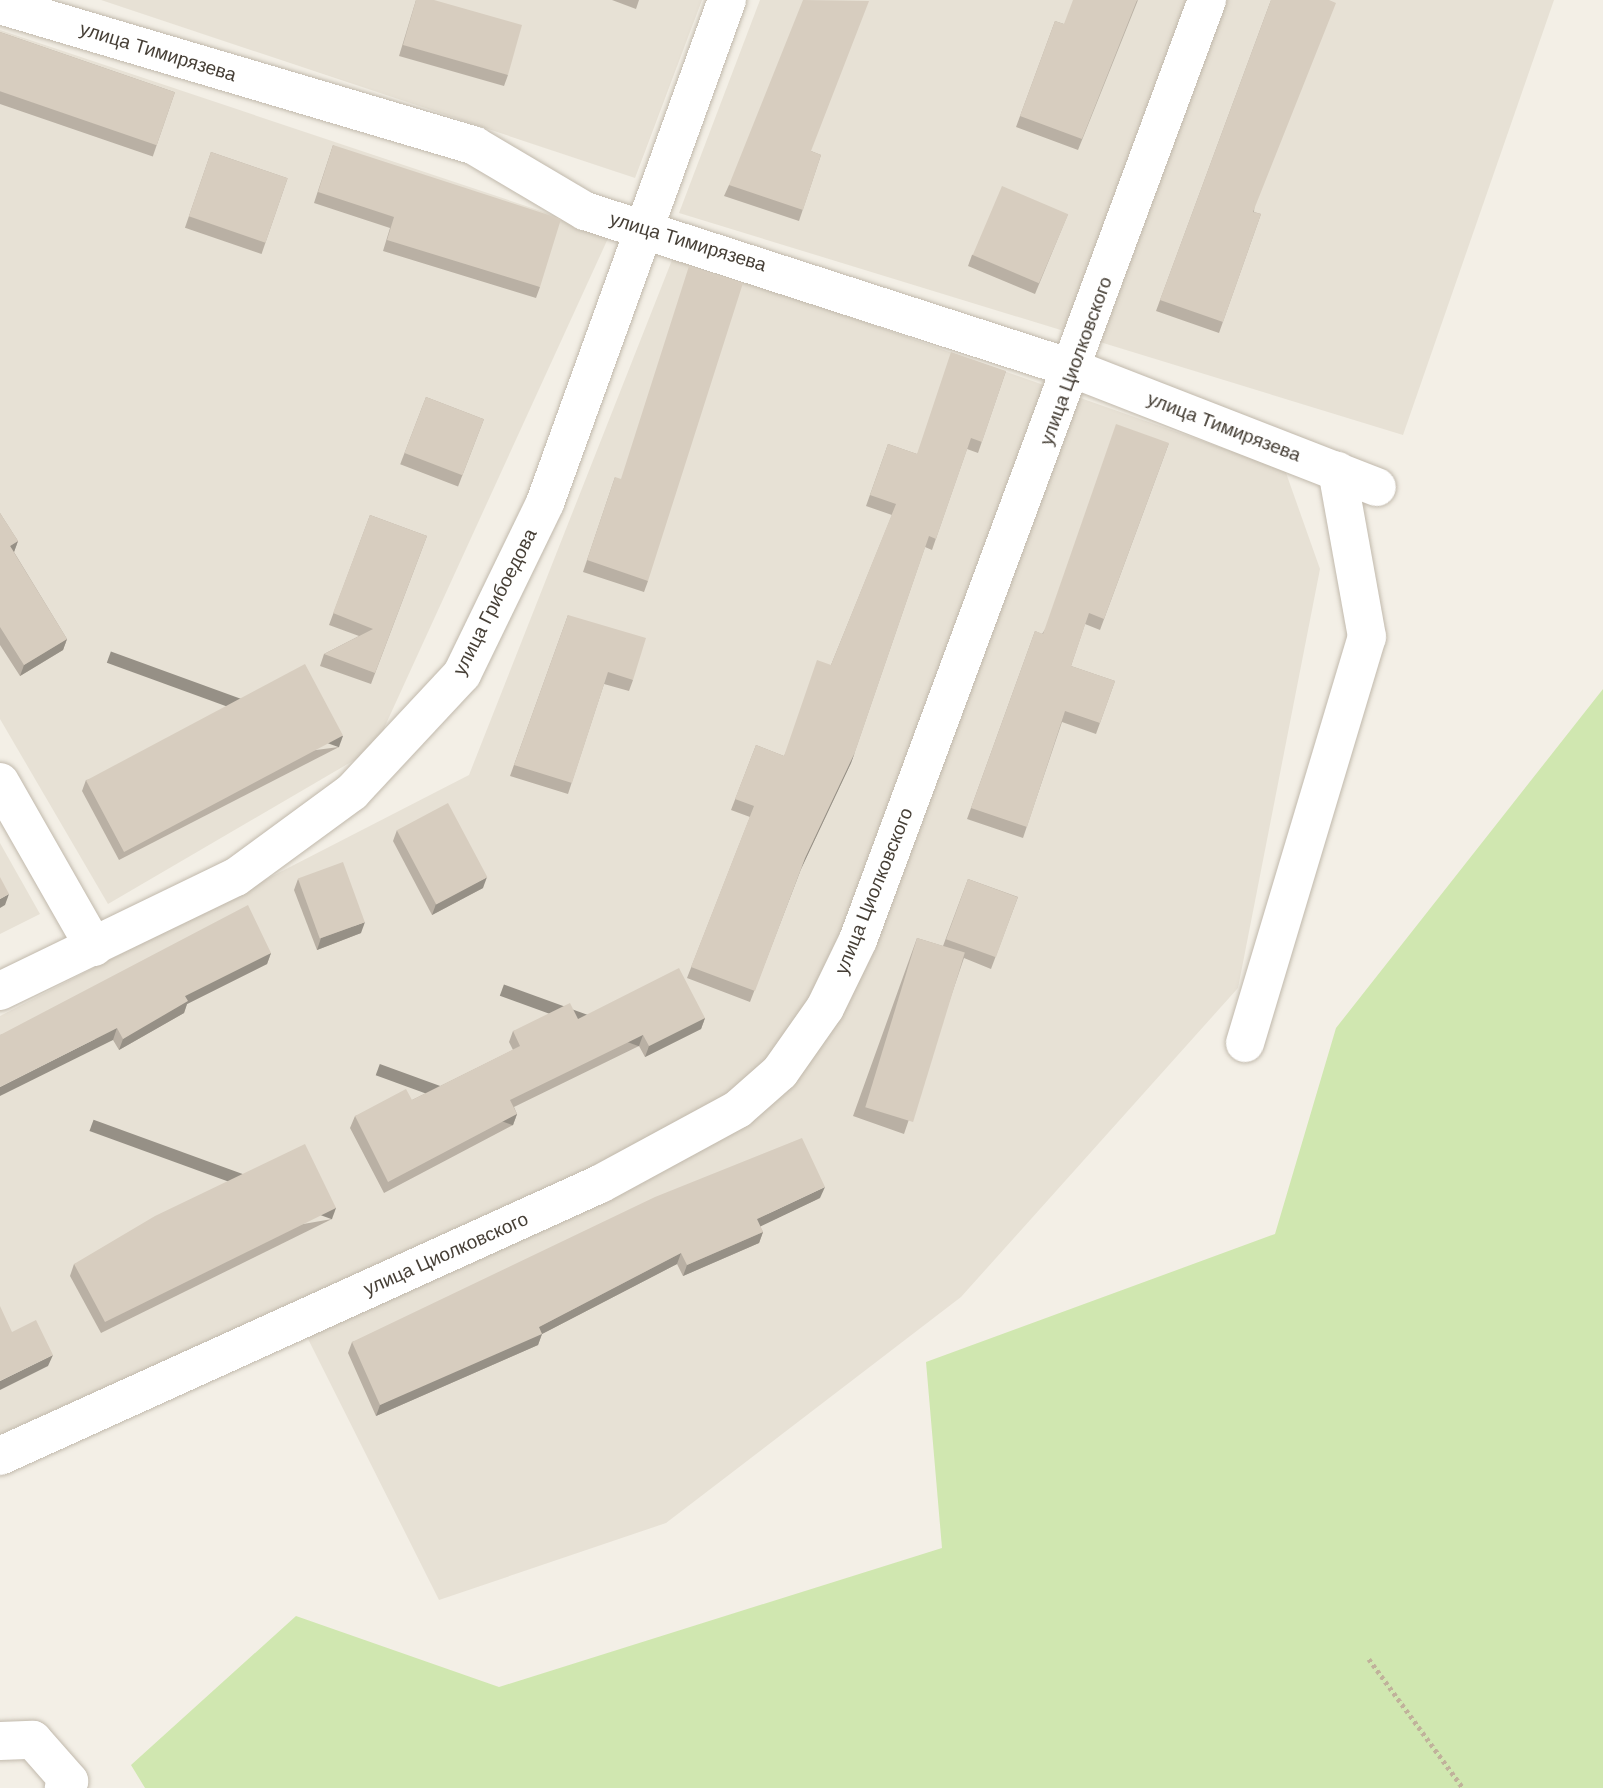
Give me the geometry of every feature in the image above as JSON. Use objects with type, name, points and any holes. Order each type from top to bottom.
[{"type":"street","name":"улица Грибоедова","points":[[0,991],[236,877],[352,792],[462,674],[545,503],[727,0]]},
{"type":"street","name":"улица Циолковского","points":[[0,1456],[600,1184],[738,1109],[780,1072],[825,1008],[858,940],[1074,369],[1207,0]]},
{"type":"street","name":"улица Тимирязева","points":[[0,5],[475,146],[585,211],[645,226],[1074,369],[1377,487]]},
{"type":"street","points":[[1245,1043],[1367,637],[1337,471]]},
{"type":"street","points":[[0,782],[94,947]]},
{"type":"street","points":[[0,1741],[33,1740],[69,1781],[64,1788]]},
{"type":"path","points":[[1370,1659],[1462,1788]]},
{"type":"shaded area","points":[[101,0],[702,0],[635,178]]},
{"type":"shaded area","points":[[760,0],[1554,0],[1403,435],[679,213]]},
{"type":"shaded area","points":[[0,30],[610,234],[375,748],[108,904],[0,719]]},
{"type":"shaded area","points":[[674,255],[1285,470],[1320,569],[1238,988],[961,1297],[666,1523],[439,1600],[291,1305],[0,1434],[0,1016],[469,775]]},
{"type":"shaded area","points":[[0,843],[40,914],[0,934]]},
{"type":"green space","points":[[1603,689],[1603,1788],[145,1788],[131,1765],[296,1616],[499,1687],[942,1548],[926,1362],[1275,1234],[1336,1028]]},
{"type":"building","points":[[416,0],[434,0],[522,25],[508,75],[403,45]]},
{"type":"building","points":[[803,0],[869,1],[811,151],[821,155],[803,210],[729,185]]},
{"type":"building","points":[[1073,0],[1137,0],[1082,139],[1020,116],[1055,21],[1064,24]]},
{"type":"building","points":[[1271,0],[1329,0],[1336,3],[1253,212],[1261,214],[1223,322],[1160,300]]},
{"type":"building","points":[[0,32],[175,92],[157,145],[0,91]]},
{"type":"building","points":[[333,145],[561,219],[540,287],[387,240],[394,217],[318,192]]},
{"type":"building","points":[[211,152],[288,178],[265,243],[189,216]]},
{"type":"building","points":[[1002,186],[1068,214],[1039,283],[973,255]]},
{"type":"building","points":[[689,266],[743,283],[648,581],[587,560],[615,477],[621,479]]},
{"type":"building","points":[[951,352],[1006,371],[982,442],[971,438],[936,539],[929,536],[855,752],[805,858],[755,991],[691,967],[754,806],[735,799],[756,745],[784,756],[817,660],[831,665],[896,504],[870,495],[888,444],[917,454]]},
{"type":"building","points":[[426,397],[484,419],[462,475],[404,453]]},
{"type":"building","points":[[1116,424],[1169,443],[1104,619],[1089,613],[1071,666],[1115,681],[1100,723],[1065,711],[1027,827],[971,808],[1035,631],[1043,634]]},
{"type":"building","points":[[0,513],[18,541],[10,546],[67,639],[24,665],[0,627]]},
{"type":"building","points":[[370,515],[427,536],[375,673],[324,654],[373,629],[333,613]]},
{"type":"building","points":[[568,615],[646,638],[633,680],[608,672],[572,783],[514,765]]},
{"type":"building","points":[[305,664],[343,736],[124,852],[86,780]]},
{"type":"building","points":[[448,803],[487,877],[436,904],[397,830]]},
{"type":"building","points":[[343,862],[365,922],[320,939],[298,878]]},
{"type":"building","points":[[0,877],[9,894],[0,899]]},
{"type":"building","points":[[968,879],[1018,897],[996,957],[946,939]]},
{"type":"building","points":[[248,905],[271,953],[185,996],[188,1001],[123,1039],[117,1028],[0,1087],[0,1035]]},
{"type":"building","points":[[917,938],[965,953],[913,1122],[865,1107]]},
{"type":"building","points":[[679,968],[705,1018],[649,1046],[643,1035],[510,1100],[517,1114],[388,1182],[355,1116],[406,1089],[412,1100],[520,1046],[513,1031],[570,1003],[578,1019]]},
{"type":"building","points":[[802,1138],[825,1187],[757,1219],[763,1232],[687,1265],[681,1253],[539,1327],[542,1334],[380,1405],[352,1342],[655,1197]]},
{"type":"building","points":[[305,1144],[336,1208],[105,1322],[74,1264],[155,1216]]},
{"type":"building","points":[[0,1306],[12,1332],[36,1320],[53,1355],[0,1381]]}]
